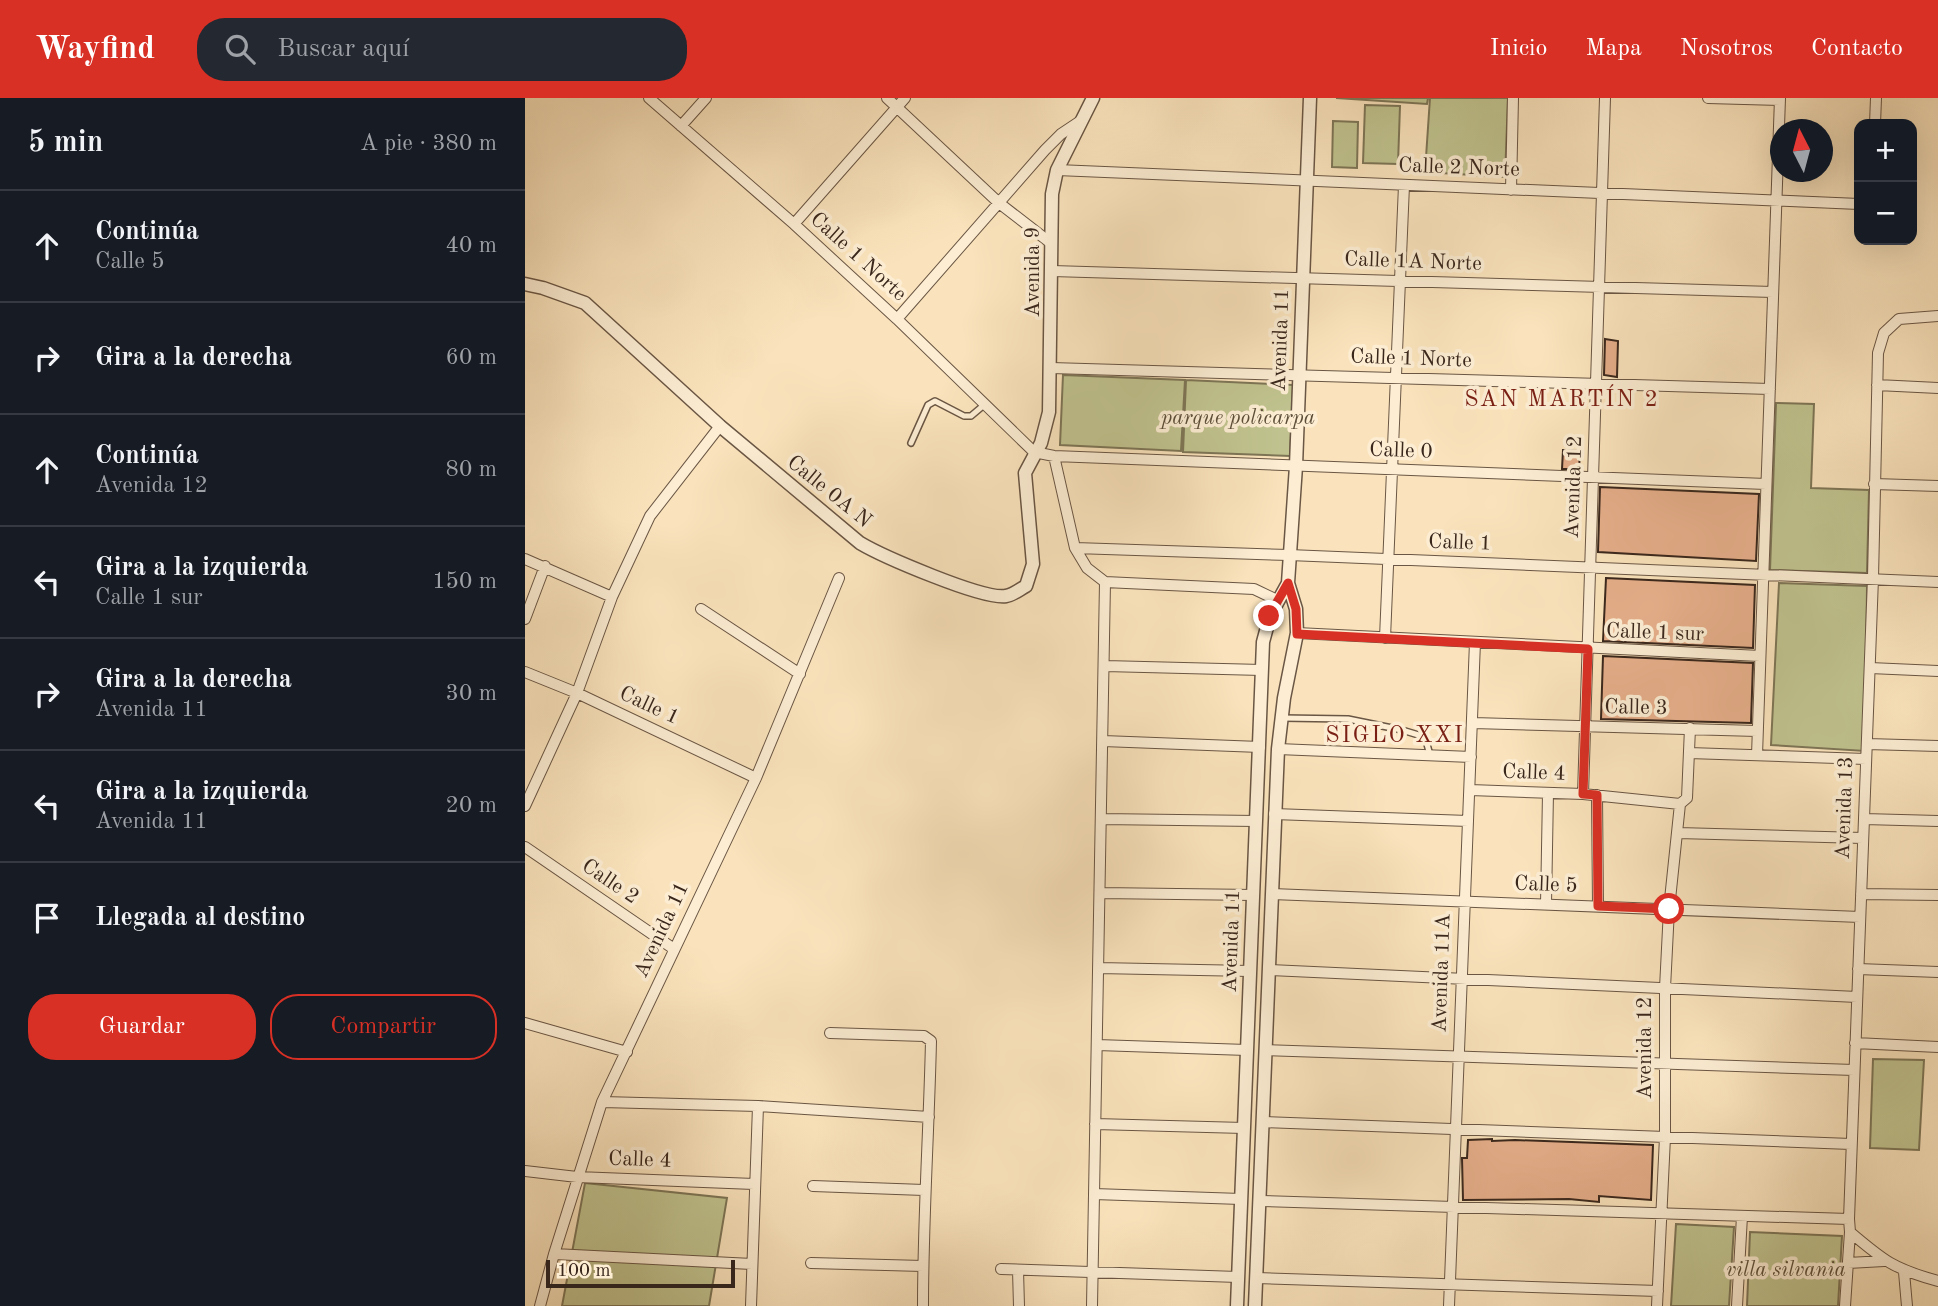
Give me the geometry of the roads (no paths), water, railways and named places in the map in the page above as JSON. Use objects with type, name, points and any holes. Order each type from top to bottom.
[{"type":"street","name":"Calle 1 Norte","points":[[649,98],[897,318],[1034,452]]},
{"type":"street","points":[[681,126],[706,98]]},
{"type":"street","points":[[887,98],[999,203],[1052,244]]},
{"type":"street","points":[[794,224],[905,98]]},
{"type":"street","name":"Avenida 9","points":[[1034,452],[1041,443],[1049,412],[1052,194],[1057,170],[1093,98]]},
{"type":"street","name":"Avenida 11","points":[[1255,1306],[1278,749],[1297,634],[1296,609],[1288,583],[1296,466],[1310,98]]},
{"type":"street","points":[[1511,190],[1513,98]]},
{"type":"street","name":"Avenida 12","points":[[1583,794],[1605,98]]},
{"type":"street","points":[[1708,98],[1780,99],[1756,755]]},
{"type":"street","points":[[1875,119],[1876,98]]},
{"type":"street","points":[[897,318],[1045,150],[1061,134],[1085,118]]},
{"type":"street","name":"Calle 2 Norte","points":[[1057,170],[1854,204]]},
{"type":"street","points":[[1385,638],[1404,185]]},
{"type":"street","name":"Calle 1A Norte","points":[[1052,271],[1773,292]]},
{"type":"street","name":"Calle 0A N","points":[[525,284],[585,303],[720,426],[860,543],[880,555],[977,592],[1006,596],[1026,586],[1033,564],[1025,473],[1034,452]]},
{"type":"street","name":"Avenida 13","points":[[1845,1306],[1850,1233],[1851,1144],[1870,668],[1878,353],[1884,332],[1899,319],[1938,317]]},
{"type":"street","name":"Calle 1 Norte","points":[[1051,368],[1770,389]]},
{"type":"street","points":[[1877,385],[1938,388]]},
{"type":"street","points":[[525,806],[577,693],[612,597],[650,516],[720,426]]},
{"type":"street","name":"Calle 0","points":[[1034,452],[1054,456],[1766,484]]},
{"type":"street","points":[[1054,456],[1075,548],[1087,568],[1105,582],[1255,589],[1277,600]]},
{"type":"street","points":[[1874,484],[1938,486]]},
{"type":"street","name":"Calle 1","points":[[1075,548],[1938,582]]},
{"type":"street","points":[[525,559],[612,597]]},
{"type":"street","points":[[525,619],[545,566]]},
{"type":"street","name":"Avenida 11","points":[[540,1306],[577,1177],[602,1102],[756,778],[839,578]]},
{"type":"street","points":[[1092,1306],[1105,582]]},
{"type":"street","name":"Avenida 11","points":[[1237,1306],[1263,642],[1269,616],[1288,583]]},
{"type":"street","points":[[701,609],[800,674]]},
{"type":"street","name":"Calle 1 sur","points":[[1297,634],[1760,656]]},
{"type":"street","name":"Avenida 11A","points":[[1449,1306],[1475,642]]},
{"type":"street","points":[[1104,666],[1262,670]]},
{"type":"street","points":[[1870,668],[1938,671]]},
{"type":"street","name":"Calle 1","points":[[525,672],[577,693],[756,778]]},
{"type":"street","name":"Calle 3","points":[[1473,723],[1757,731]]},
{"type":"street","name":"Avenida 12","points":[[1657,1306],[1669,909],[1680,804],[1687,798],[1690,728]]},
{"type":"street","points":[[1103,741],[1260,747]]},
{"type":"street","points":[[1867,744],[1938,746]]},
{"type":"street","points":[[1278,749],[1471,757]]},
{"type":"street","points":[[1689,753],[1866,759]]},
{"type":"street","name":"Calle 4","points":[[1470,790],[1583,794],[1680,804]]},
{"type":"street","points":[[1546,904],[1548,793]]},
{"type":"street","points":[[1597,795],[1598,906]]},
{"type":"street","points":[[1275,814],[1468,821]]},
{"type":"street","points":[[1101,819],[1256,821]]},
{"type":"street","points":[[1864,819],[1938,821]]},
{"type":"street","points":[[1678,832],[1863,838]]},
{"type":"street","name":"Calle 2","points":[[525,847],[674,948]]},
{"type":"street","points":[[1100,893],[1254,895]]},
{"type":"street","name":"Calle 5","points":[[1272,894],[1860,917]]},
{"type":"street","points":[[1861,894],[1938,895]]},
{"type":"street","points":[[1098,968],[1250,971]]},
{"type":"street","points":[[1858,969],[1938,972]]},
{"type":"street","points":[[1270,970],[1857,997]]},
{"type":"street","points":[[525,1023],[627,1052]]},
{"type":"street","points":[[830,1033],[924,1036],[931,1041],[924,1190],[923,1306]]},
{"type":"street","points":[[1855,1043],[1938,1047]]},
{"type":"street","points":[[1097,1045],[1247,1050]]},
{"type":"street","points":[[1266,1049],[1854,1070]]},
{"type":"street","points":[[602,1102],[758,1107],[929,1117]]},
{"type":"street","points":[[751,1306],[758,1107]]},
{"type":"street","points":[[1262,1122],[1851,1144]]},
{"type":"street","points":[[1095,1124],[1244,1128]]},
{"type":"street","name":"Calle 4","points":[[525,1171],[577,1177],[754,1184]]},
{"type":"street","points":[[813,1186],[924,1190]]},
{"type":"street","points":[[1094,1194],[1241,1199]]},
{"type":"street","points":[[1260,1201],[1849,1219]]},
{"type":"street","points":[[1737,1306],[1742,1216]]},
{"type":"street","points":[[1850,1233],[1884,1261],[1904,1272],[1938,1281]]},
{"type":"street","points":[[554,1254],[753,1264]]},
{"type":"street","points":[[1848,1263],[1884,1261]]},
{"type":"street","points":[[811,1263],[923,1266]]},
{"type":"street","points":[[1001,1269],[1238,1278]]},
{"type":"street","points":[[1018,1270],[1019,1306]]},
{"type":"street","points":[[1904,1272],[1907,1306]]},
{"type":"street","points":[[1256,1278],[1658,1291]]},
{"type":"lane","points":[[911,443],[928,405],[935,401],[964,416],[971,416],[984,405]]},
{"type":"lane","points":[[1282,718],[1348,719],[1402,730],[1425,737],[1430,755]]},
{"type":"district","name":"SAN MARTÍN 2","points":[[1562,399]]},
{"type":"district","name":"SIGLO XXI","points":[[1395,735]]},
{"type":"park label","name":"parque policarpa","points":[[1238,418]]},
{"type":"park label","name":"villa silvania","points":[[1786,1270]]}]
